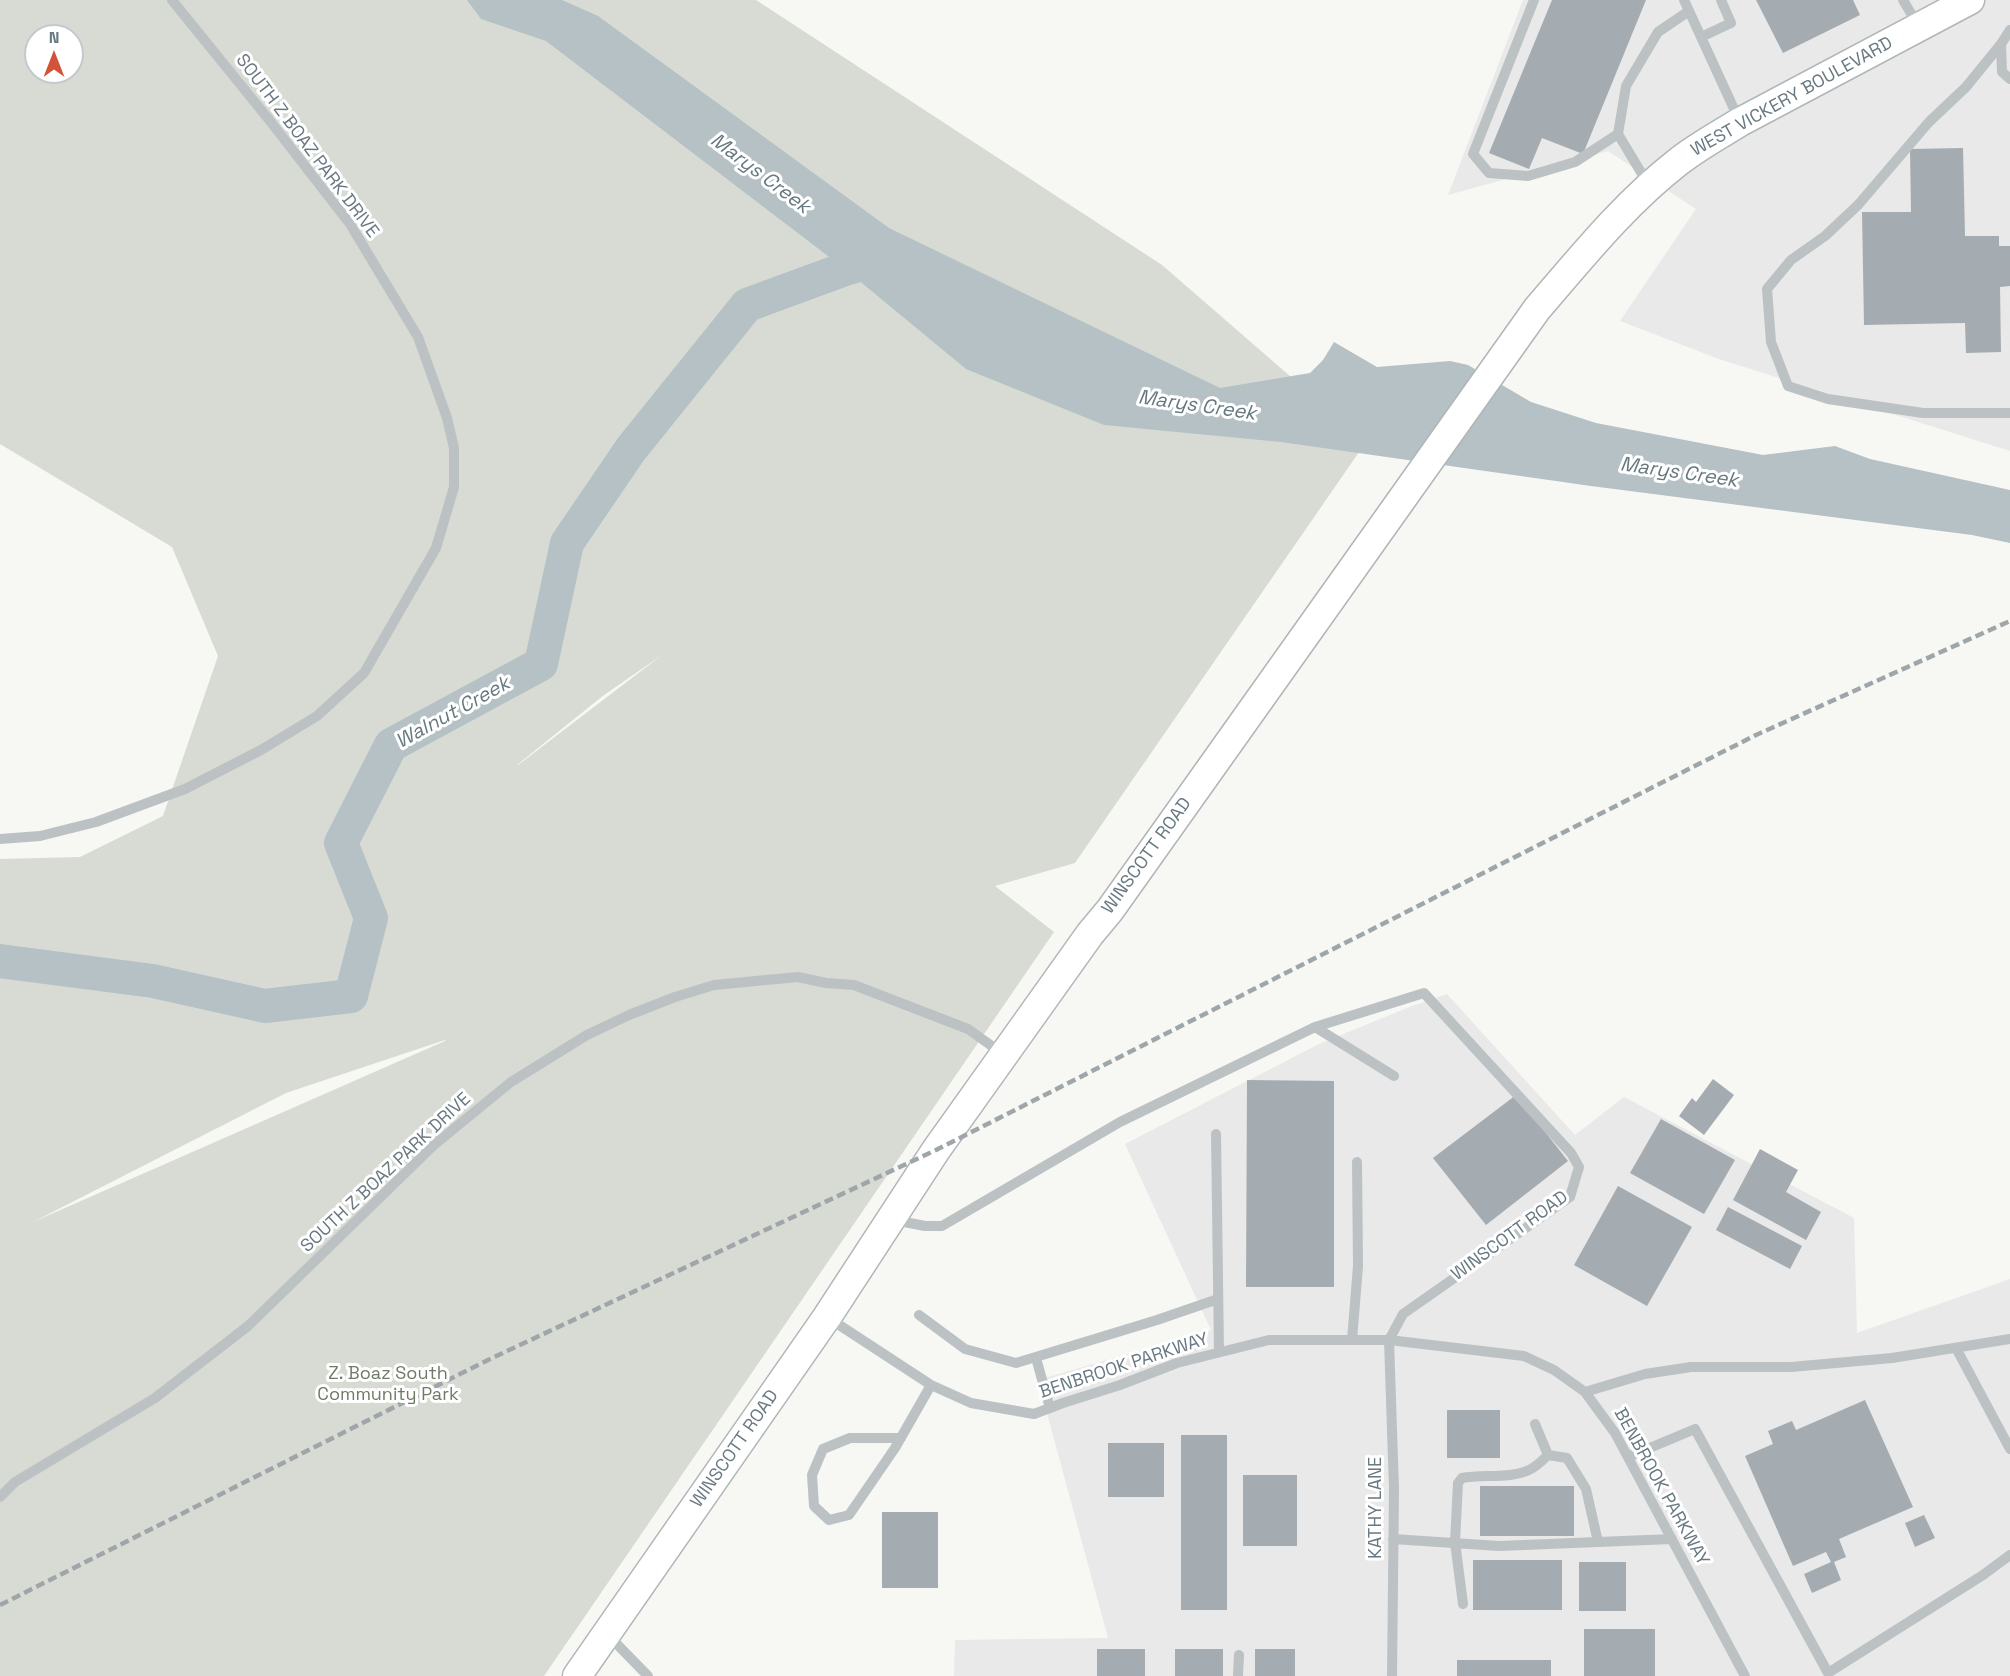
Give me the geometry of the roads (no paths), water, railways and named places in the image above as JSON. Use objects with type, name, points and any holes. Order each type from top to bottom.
[{"type":"main road","name":"WEST VICKERY BOULEVARD","points":[[1406,494],[1537,309],[1588,247],[1678,162],[1740,122],[1970,0]]},
{"type":"main road","name":"WINSCOTT ROAD","points":[[577,1676],[827,1317],[936,1150],[1003,1054],[1110,910],[1406,494]]},
{"type":"street","name":"SOUTH Z BOAZ PARK DRIVE","points":[[0,839],[40,836],[96,822],[185,789],[261,750],[317,717],[364,673],[436,548],[454,487],[452,438],[418,337],[350,224],[172,0]]},
{"type":"street","points":[[1534,0],[1473,154],[1489,174],[1527,176],[1575,162],[1618,134]]},
{"type":"street","points":[[1701,37],[1731,24],[1721,0]]},
{"type":"street","points":[[1903,0],[1919,27]]},
{"type":"street","points":[[1650,187],[1618,134],[1626,86],[1658,32],[1686,5],[1740,122]]},
{"type":"street","points":[[2010,30],[1966,87],[1906,148],[1858,205],[1826,236],[1791,260],[1767,290],[1771,342],[1788,386],[1828,399],[1923,413],[2010,413]]},
{"type":"street","points":[[2001,44],[2002,72],[2010,79]]},
{"type":"street","name":"SOUTH Z BOAZ PARK DRIVE","points":[[0,1497],[15,1482],[155,1398],[248,1326],[434,1145],[511,1082],[587,1035],[629,1015],[714,985],[798,977],[826,983],[854,985],[968,1029],[1003,1054]]},
{"type":"street","name":"WINSCOTT ROAD","points":[[890,1220],[925,1226],[942,1226],[1120,1122],[1315,1027],[1424,993],[1571,1153],[1579,1167],[1570,1197],[1403,1314],[1389,1340]]},
{"type":"street","points":[[1315,1027],[1394,1076]]},
{"type":"street","points":[[1216,1134],[1219,1352]]},
{"type":"street","points":[[1352,1340],[1358,1266],[1357,1162]]},
{"type":"street","points":[[919,1315],[965,1349],[1016,1363],[1218,1299]]},
{"type":"street","name":"BENBROOK PARKWAY","points":[[827,1317],[931,1385],[970,1402],[1034,1414],[1177,1363],[1269,1340],[1389,1340],[1524,1356],[1554,1370],[1585,1392],[1615,1433],[1745,1676]]},
{"type":"street","points":[[1585,1392],[1645,1374],[1691,1367],[1791,1367],[1892,1358],[2010,1339]]},
{"type":"street","name":"KATHY LANE","points":[[1389,1340],[1394,1489],[1392,1676]]},
{"type":"street","points":[[1956,1348],[2010,1449]]},
{"type":"street","points":[[1036,1358],[1050,1408]]},
{"type":"street","points":[[901,1438],[850,1438],[823,1449],[812,1475],[814,1506],[829,1520],[849,1515],[901,1438],[931,1385]]},
{"type":"street","points":[[1535,1424],[1548,1455]]},
{"type":"street","points":[[1628,1457],[1695,1429],[1826,1674],[1975,1580],[2010,1555]]},
{"type":"street","points":[[1548,1455],[1567,1458],[1581,1479],[1586,1489],[1598,1542]]},
{"type":"street","points":[[1463,1604],[1455,1542],[1458,1483],[1462,1478],[1479,1475],[1519,1474],[1532,1469],[1548,1455]]},
{"type":"street","points":[[1394,1539],[1499,1546],[1672,1539]]},
{"type":"street","points":[[607,1634],[648,1676]]},
{"type":"street","points":[[1239,1655],[1239,1676]]},
{"type":"water","name":"Marys Creek","points":[[467,0],[562,0],[598,16],[889,228],[1220,388],[1310,373],[1323,360],[1334,342],[1377,367],[1450,361],[1468,365],[1531,402],[1596,423],[1763,455],[1835,446],[1870,459],[2010,490],[2010,543],[1972,535],[1591,486],[1281,442],[1104,425],[966,369],[845,269],[546,41],[481,19]]},
{"type":"waterway","name":"Walnut Creek","points":[[0,961],[153,981],[265,1006],[351,996],[371,918],[341,843],[391,745],[541,664],[567,543],[631,449],[747,305],[845,269],[877,260]]},
{"type":"railway","points":[[0,1605],[490,1359],[936,1150],[1756,735],[2010,621]]},
{"type":"park label","name":"Z. Boaz South Community Park","points":[[388,1384]]}]
